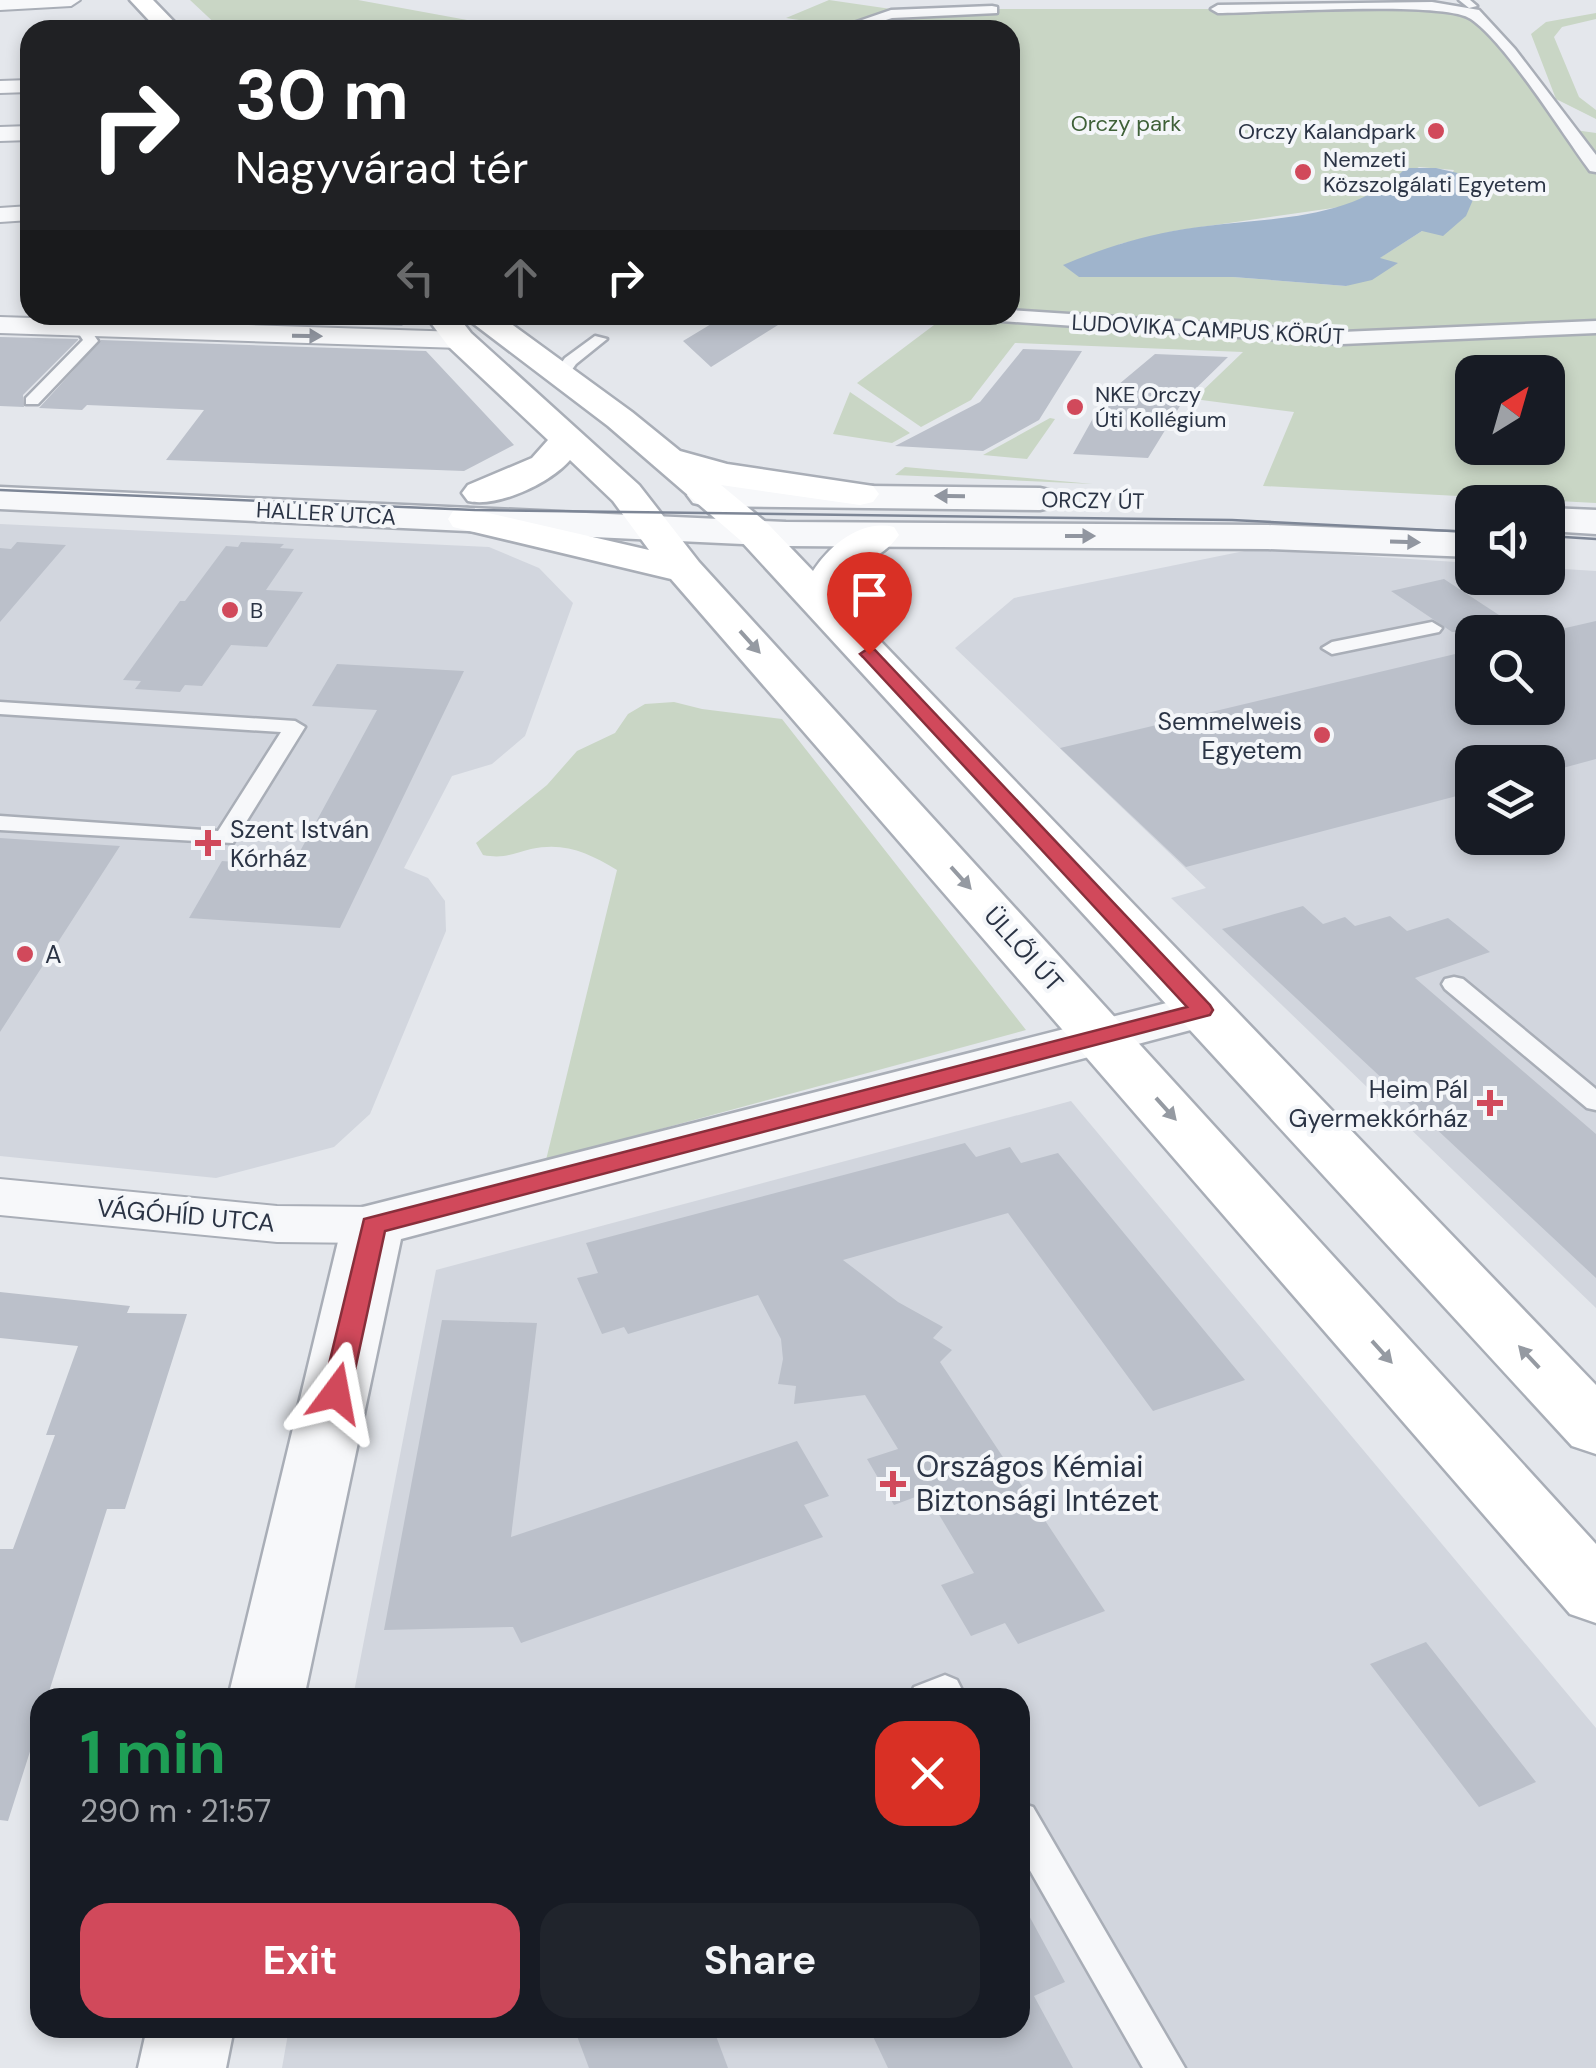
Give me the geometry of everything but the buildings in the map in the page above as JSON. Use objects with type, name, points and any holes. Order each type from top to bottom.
[{"type":"main road","points":[[141,0],[161,20]]},
{"type":"main road","name":"ÜLLŐI ÚT","points":[[462,325],[568,440],[626,493],[685,570],[1596,1593]]},
{"type":"main road","points":[[464,325],[560,375],[663,454],[754,532],[1596,1428]]},
{"type":"main road","points":[[474,506],[546,466],[568,440]]},
{"type":"main road","points":[[663,454],[722,474],[860,494]]},
{"type":"main road","points":[[474,506],[685,570]]},
{"type":"main road","points":[[819,600],[829,571],[840,559],[880,534]]},
{"type":"street","points":[[0,4],[71,0]]},
{"type":"street","points":[[1214,4],[1432,6],[1468,11],[1510,52],[1594,164]]},
{"type":"street","points":[[872,20],[891,14],[992,10]]},
{"type":"street","name":"LUDOVIKA CAMPUS KÖRÚT","points":[[1020,316],[1310,338],[1596,328]]},
{"type":"street","points":[[0,325],[82,328],[309,325]]},
{"type":"street","name":"HALLER UTCA","points":[[0,475],[474,506],[651,526],[754,532]]},
{"type":"street","name":"HALLER UTCA","points":[[0,498],[474,506],[626,493],[712,495]]},
{"type":"street","name":"ORCZY ÚT","points":[[712,495],[1085,500],[1455,515]]},
{"type":"street","points":[[1565,521],[1596,522]]},
{"type":"street","name":"ORCZY ÚT","points":[[754,532],[1268,537],[1455,543]]},
{"type":"street","points":[[1565,549],[1596,550]]},
{"type":"street","points":[[268,1688],[373,1225],[1202,1010]]},
{"type":"street","name":"VÁGÓHÍD UTCA","points":[[0,1197],[277,1224],[373,1225]]},
{"type":"street","points":[[182,2068],[189,2038]]},
{"type":"lane","points":[[32,401],[91,341],[82,328]]},
{"type":"lane","points":[[560,375],[570,361],[600,339]]},
{"type":"lane","points":[[1332,648],[1432,628]]},
{"type":"lane","points":[[0,708],[295,727],[225,838],[0,823]]},
{"type":"lane","points":[[1454,984],[1596,1102]]},
{"type":"lane","points":[[1509,1496],[1566,1541],[1596,1550]]},
{"type":"lane","points":[[1030,1836],[1164,2068]]},
{"type":"shaded area","name":"Szent István Kórház","points":[[0,524],[489,547],[539,568],[573,603],[525,736],[492,764],[452,776],[404,868],[428,878],[445,901],[446,931],[370,1114],[334,1147],[216,1178],[0,1156]]},
{"type":"shaded area","points":[[1254,549],[1455,562],[1455,595],[1565,595],[1565,569],[1596,571],[1596,1308],[1171,898],[1206,888],[955,648],[1014,598]]},
{"type":"shaded area","name":"Országos Kémiai Biztonsági Intézet","points":[[1071,1101],[1596,1728],[1596,2068],[282,2068],[287,2038],[1030,2038],[1030,1688],[355,1688],[436,1270]]},
{"type":"green space","points":[[190,0],[358,0],[467,20],[211,20]]},
{"type":"green space","name":"Orczy park","points":[[829,0],[891,9],[1477,9],[1575,130],[1596,133],[1596,503],[1565,501],[1565,485],[1455,485],[1455,496],[1263,486],[1294,412],[1194,399],[1243,352],[1015,343],[971,400],[921,427],[857,383],[934,325],[1020,325],[1020,20],[786,18]],"holes":[[[1419,167],[1454,170],[1422,231],[1378,259],[1396,263],[1346,286],[1233,277],[1079,277],[1120,244],[1174,231],[1340,207],[1366,199]]]},
{"type":"green space","points":[[1596,13],[1596,19],[1562,27],[1554,37],[1579,97],[1596,110],[1596,119],[1556,99],[1531,34],[1546,22]]},
{"type":"green space","points":[[850,392],[910,433],[892,443],[833,434]]},
{"type":"green space","points":[[1050,418],[1055,419],[1027,459],[983,455]]},
{"type":"green space","points":[[905,467],[1093,484],[895,475]]},
{"type":"green space","points":[[674,702],[782,719],[1026,1030],[546,1160],[617,870],[566,848],[544,847],[496,856],[483,855],[476,843],[547,785],[577,751],[615,733],[628,714],[645,704]]},
{"type":"water","points":[[1406,168],[1436,168],[1466,175],[1475,195],[1466,216],[1443,236],[1422,231],[1380,258],[1398,263],[1372,280],[1346,286],[1233,277],[1079,277],[1063,265],[1159,234],[1327,210],[1356,201]]},
{"type":"tram line","points":[[0,490],[475,510],[1232,520],[1455,531]]},
{"type":"tram line","points":[[1565,537],[1596,539]]},
{"type":"place","name":"Orczy Kalandpark","points":[[1436,131]]},
{"type":"place","name":"Nemzeti Közszolgálati Egyetem","points":[[1303,172]]},
{"type":"place","name":"NKE Orczy Úti Kollégium","points":[[1075,407]]},
{"type":"place","name":"B","points":[[230,610]]},
{"type":"place","name":"Semmelweis Egyetem","points":[[1322,735]]},
{"type":"place","name":"Szent István Kórház","points":[[208,843]]},
{"type":"place","name":"A","points":[[25,954]]},
{"type":"place","name":"Heim Pál Gyermekkórház","points":[[1490,1103]]},
{"type":"place","name":"Országos Kémiai Biztonsági Intézet","points":[[893,1484]]},
{"type":"route","points":[[336,1393],[373,1225],[1202,1010],[869,654]]}]
